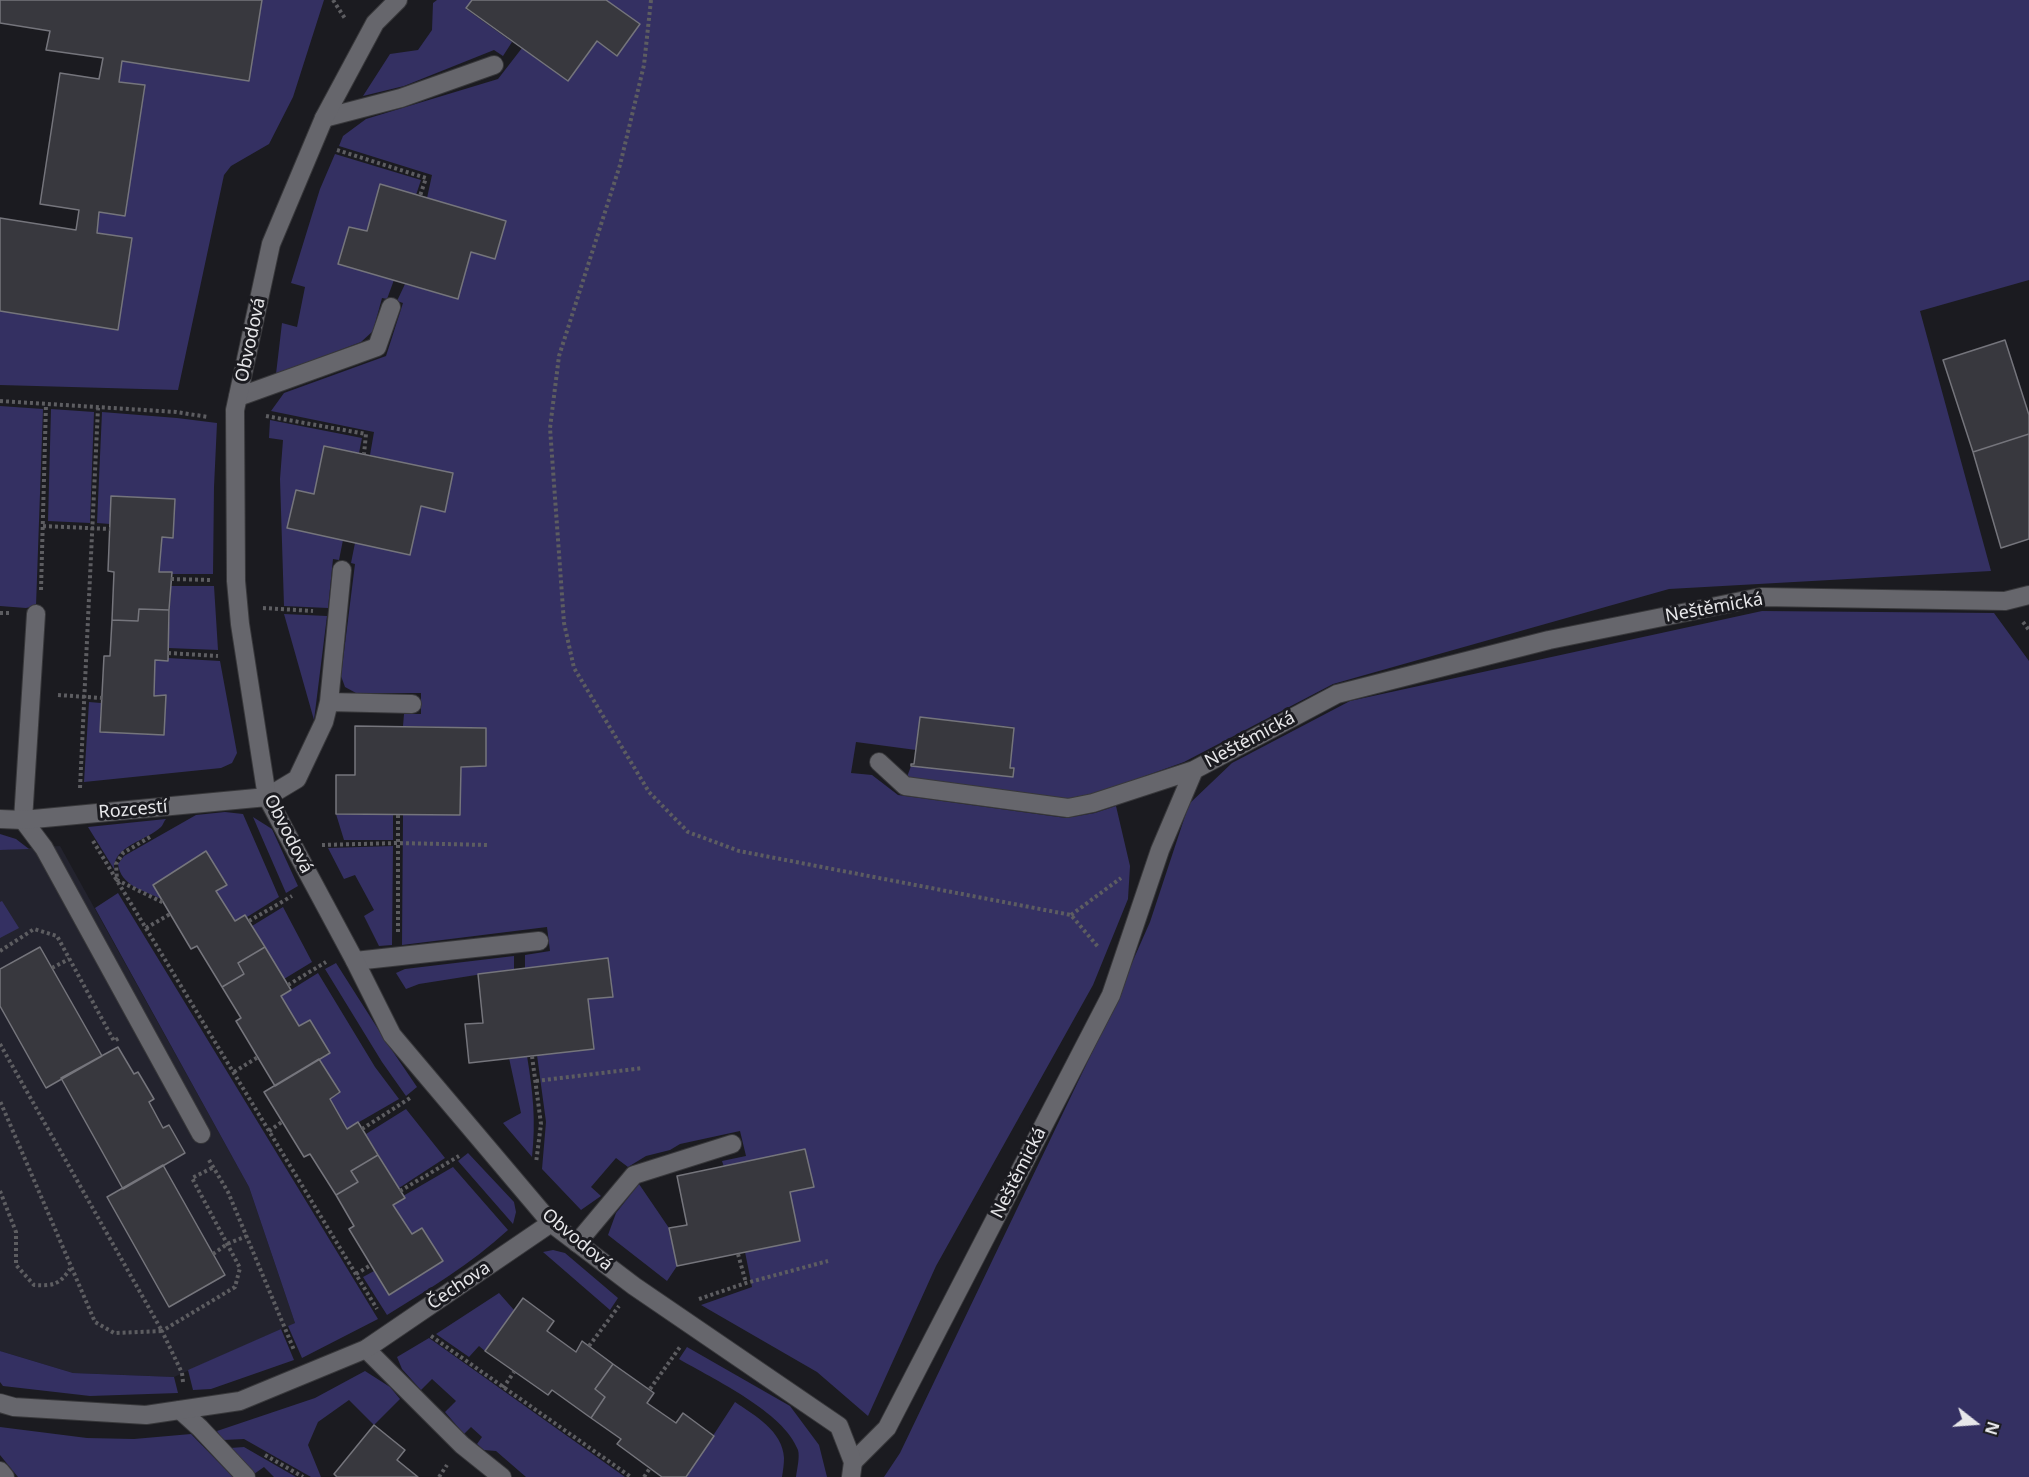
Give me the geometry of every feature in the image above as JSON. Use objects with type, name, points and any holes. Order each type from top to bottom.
[{"type":"street","name":"Obvodová","points":[[398,0],[375,23],[324,118],[271,244],[237,409],[236,581],[245,658],[267,797],[392,1035],[551,1223],[682,1319],[839,1426],[852,1469]]},
{"type":"street","points":[[324,118],[401,98],[494,64]]},
{"type":"street","points":[[237,409],[377,347],[391,308]]},
{"type":"street","points":[[267,797],[297,779],[324,722],[329,702],[342,570]]},
{"type":"street","name":"Neštěmická","points":[[852,1469],[887,1428],[1111,995],[1160,850],[1194,770],[1337,694],[1549,640],[1761,597],[2005,601],[2029,595]]},
{"type":"street","points":[[36,614],[22,820],[44,848],[201,1134]]},
{"type":"street","points":[[329,702],[412,704]]},
{"type":"street","points":[[879,762],[905,786],[1068,808],[1094,803],[1194,770]]},
{"type":"street","name":"Rozcestí","points":[[0,819],[22,820],[267,797]]},
{"type":"street","points":[[355,961],[539,941]]},
{"type":"street","points":[[577,1243],[634,1175],[732,1143]]},
{"type":"street","name":"Čechova","points":[[0,1402],[14,1407],[146,1415],[240,1401],[366,1349],[551,1223]]},
{"type":"street","points":[[366,1349],[462,1445],[502,1477]]},
{"type":"street","points":[[180,1410],[246,1477]]},
{"type":"street","points":[[0,1471],[5,1477]]},
{"type":"path","points":[[333,0],[343,16]]},
{"type":"path","points":[[651,0],[645,65],[620,165],[559,356],[550,428],[564,623],[574,668],[649,792],[688,832],[740,851],[1071,915],[1119,971]]},
{"type":"path","points":[[314,142],[426,178],[420,196]]},
{"type":"path","points":[[0,401],[176,412],[237,409],[366,434],[364,454]]},
{"type":"path","points":[[36,614],[41,607],[46,405]]},
{"type":"path","points":[[80,795],[98,408]]},
{"type":"path","points":[[44,526],[110,529]]},
{"type":"path","points":[[171,579],[236,581]]},
{"type":"path","points":[[268,608],[285,610]]},
{"type":"path","points":[[168,652],[245,658]]},
{"type":"path","points":[[30,694],[102,698]]},
{"type":"path","points":[[398,815],[398,956]]},
{"type":"path","points":[[117,880],[116,864],[123,853],[153,835]]},
{"type":"path","points":[[90,836],[382,1317]]},
{"type":"path","points":[[326,844],[489,844]]},
{"type":"path","points":[[1071,915],[1124,876]]},
{"type":"path","points":[[117,880],[164,903]]},
{"type":"path","points":[[249,921],[282,901]]},
{"type":"path","points":[[146,928],[170,914]]},
{"type":"path","points":[[0,951],[34,929],[57,936],[114,1041]]},
{"type":"path","points":[[52,968],[69,959]]},
{"type":"path","points":[[288,984],[318,967]]},
{"type":"path","points":[[0,1044],[162,1331],[182,1373],[185,1390]]},
{"type":"path","points":[[518,1184],[537,1163],[541,1125],[532,1056]]},
{"type":"path","points":[[234,1072],[258,1057]]},
{"type":"path","points":[[536,1081],[643,1068]]},
{"type":"path","points":[[0,1101],[95,1322],[114,1333],[162,1331],[235,1287],[240,1268],[192,1178],[214,1167]]},
{"type":"path","points":[[362,1128],[405,1102]]},
{"type":"path","points":[[269,1131],[283,1121]]},
{"type":"path","points":[[201,1134],[201,1144],[228,1192],[298,1359]]},
{"type":"path","points":[[400,1191],[452,1161]]},
{"type":"path","points":[[0,1191],[16,1232],[16,1264],[34,1285],[51,1286],[63,1279],[70,1268]]},
{"type":"path","points":[[213,1254],[227,1244],[247,1236]]},
{"type":"path","points":[[738,1254],[746,1283]]},
{"type":"path","points":[[682,1319],[694,1300],[828,1261]]},
{"type":"path","points":[[356,1274],[371,1265]]},
{"type":"path","points":[[589,1346],[612,1316]]},
{"type":"path","points":[[428,1333],[631,1477]]},
{"type":"path","points":[[650,1389],[668,1363]]},
{"type":"path","points":[[503,1388],[514,1372]]},
{"type":"path","points":[[644,1477],[650,1468]]},
{"type":"shaded area","points":[[262,0],[324,0],[293,97],[269,144],[231,166],[224,175],[178,390],[0,385],[0,311],[118,329],[132,239],[97,233],[99,212],[125,215],[145,86],[119,82],[122,61],[249,81]]},
{"type":"shaded area","points":[[437,0],[472,0],[466,9],[512,42],[503,56],[494,50],[404,86],[363,96],[390,54],[418,50],[432,30],[433,3]]},
{"type":"shaded area","points":[[606,0],[2029,0],[2029,280],[1920,311],[1991,571],[1669,589],[1333,684],[1184,762],[1092,795],[1066,799],[907,777],[911,766],[1013,777],[1014,769],[1010,768],[1014,727],[920,718],[916,750],[856,742],[851,773],[872,775],[898,795],[1066,818],[1095,813],[1116,806],[1130,866],[1128,899],[1093,985],[936,1266],[868,1416],[817,1372],[701,1305],[752,1287],[745,1252],[790,1192],[813,1187],[805,1149],[724,1167],[722,1161],[746,1156],[740,1131],[680,1144],[670,1150],[646,1156],[628,1167],[616,1158],[591,1187],[601,1196],[581,1210],[542,1169],[546,1122],[537,1055],[594,1049],[588,999],[613,996],[608,958],[525,968],[525,955],[550,951],[547,927],[402,945],[403,815],[460,815],[461,767],[486,766],[486,728],[403,726],[404,714],[421,714],[421,693],[356,693],[345,687],[341,676],[355,564],[351,563],[355,543],[421,506],[445,511],[453,474],[370,455],[374,432],[271,411],[284,393],[386,356],[403,303],[397,301],[405,284],[458,299],[471,252],[495,258],[506,221],[427,198],[432,175],[339,146],[343,136],[366,119],[498,79],[522,48],[568,81],[597,41],[617,56],[639,24]]},
{"type":"shaded area","points":[[335,154],[421,180],[416,195],[380,185],[367,231],[349,227],[338,264],[394,280],[387,299],[382,298],[373,331],[361,342],[276,374],[282,323],[297,327],[305,287],[291,283],[320,189]]},
{"type":"shaded area","points":[[0,406],[43,409],[36,606],[26,608],[0,606]]},
{"type":"shaded area","points":[[51,409],[94,412],[90,523],[48,521]]},
{"type":"shaded area","points":[[102,412],[217,423],[213,574],[159,572],[162,537],[173,537],[175,499],[112,496],[110,524],[97,523]]},
{"type":"shaded area","points":[[270,420],[362,438],[359,453],[324,446],[314,494],[296,490],[287,528],[343,540],[339,560],[333,559],[328,608],[284,606],[280,479],[283,440],[269,438]]},
{"type":"shaded area","points":[[171,586],[214,586],[218,650],[168,648]]},
{"type":"shaded area","points":[[1762,611],[1994,613],[2029,661],[2029,1477],[884,1477],[900,1453],[1097,1042],[1150,922],[1189,804],[1232,763],[1350,701]]},
{"type":"shaded area","points":[[284,614],[327,616],[314,720]]},
{"type":"shaded area","points":[[168,658],[220,661],[237,753],[232,763],[221,768],[84,782],[89,702],[101,703],[100,732],[163,735],[165,695],[154,696],[155,660],[167,661]]},
{"type":"shaded area","points":[[225,812],[243,814],[279,897],[247,917],[245,915],[235,921],[216,891],[227,884],[206,852],[153,885],[161,899],[134,886],[123,877],[118,864],[124,856],[196,815]]},
{"type":"shaded area","points":[[336,814],[393,815],[393,840],[344,840]]},
{"type":"shaded area","points":[[253,817],[272,829],[298,886],[286,893]]},
{"type":"shaded area","points":[[166,819],[155,832],[125,849],[115,861],[114,869],[88,827]]},
{"type":"shaded area","points":[[0,834],[16,839],[29,849],[0,850]]},
{"type":"shaded area","points":[[60,846],[249,1187],[295,1323],[174,1377],[73,1373],[0,1351],[0,850]]},
{"type":"shaded area","points":[[393,846],[392,945],[379,946],[364,916],[374,910],[355,875],[344,879],[328,848]]},
{"type":"shaded area","points":[[118,893],[378,1319],[302,1358],[288,1326],[295,1323],[249,1187],[95,908]]},
{"type":"shaded area","points":[[2,901],[19,928],[0,938],[0,902]]},
{"type":"shaded area","points":[[283,907],[312,962],[284,979],[252,926]]},
{"type":"shaded area","points":[[514,956],[514,969],[419,984],[406,989],[396,973],[405,969]]},
{"type":"shaded area","points":[[336,963],[417,1087],[406,1096],[382,1062],[325,969]]},
{"type":"shaded area","points":[[318,973],[375,1067],[399,1099],[347,1129],[330,1099],[340,1092],[319,1059],[330,1053],[310,1020],[299,1026],[281,996]]},
{"type":"shaded area","points":[[527,1056],[533,1106],[532,1157],[503,1123],[521,1113],[509,1058]]},
{"type":"shaded area","points":[[406,1109],[445,1158],[399,1188],[366,1134]]},
{"type":"shaded area","points":[[468,1153],[514,1202],[516,1212],[513,1224],[458,1161]]},
{"type":"shaded area","points":[[453,1167],[508,1230],[465,1265],[387,1315],[363,1277],[374,1271],[389,1295],[442,1261],[422,1228],[412,1234],[393,1205],[404,1198],[403,1196]]},
{"type":"shaded area","points":[[639,1184],[669,1228],[677,1266],[667,1281],[608,1235],[616,1213]]},
{"type":"shaded area","points":[[553,1250],[565,1253],[618,1298],[610,1310],[543,1252]]},
{"type":"shaded area","points":[[499,1293],[514,1310],[485,1351],[479,1346],[469,1357],[436,1334]]},
{"type":"shaded area","points":[[281,1329],[294,1360],[211,1389],[193,1390],[188,1370]]},
{"type":"shaded area","points":[[429,1338],[625,1477],[526,1477],[496,1451],[484,1450],[477,1444],[482,1437],[471,1427],[464,1434],[445,1412],[456,1401],[432,1379],[421,1390],[402,1369],[397,1357]]},
{"type":"shaded area","points":[[687,1347],[790,1406],[819,1445],[827,1477],[796,1477],[799,1453],[790,1436],[763,1410],[746,1398],[679,1359]]},
{"type":"shaded area","points":[[0,1351],[73,1373],[174,1377],[178,1393],[90,1396],[3,1386],[0,1382]]},
{"type":"shaded area","points":[[365,1371],[390,1387],[400,1399],[374,1425],[349,1400],[318,1422],[308,1445],[321,1477],[311,1477],[244,1439],[223,1440],[217,1431],[315,1398]]},
{"type":"shaded area","points":[[735,1402],[751,1412],[779,1440],[784,1458],[782,1477],[686,1477]]},
{"type":"shaded area","points":[[0,1427],[87,1438],[134,1439],[191,1434],[233,1477],[18,1477],[0,1455]]},
{"type":"shaded area","points":[[244,1447],[296,1477],[274,1477],[264,1467],[254,1474],[230,1448]]},
{"type":"building","points":[[0,0],[262,0],[249,81],[122,61],[119,82],[145,85],[125,216],[99,212],[97,233],[132,238],[118,330],[0,311],[0,218],[76,230],[79,210],[40,204],[60,73],[99,79],[103,58],[46,50],[50,31],[0,23]]},
{"type":"building","points":[[472,0],[606,0],[640,24],[617,56],[597,41],[568,81],[466,8]]},
{"type":"building","points":[[380,184],[506,221],[495,259],[471,252],[458,299],[338,264],[349,227],[367,231]]},
{"type":"building","points":[[2005,340],[2029,415],[2029,434],[1973,452],[1943,360]]},
{"type":"building","points":[[2029,434],[2029,539],[2001,548],[1973,452]]},
{"type":"building","points":[[324,446],[453,473],[445,512],[421,506],[410,555],[287,528],[296,490],[314,494]]},
{"type":"building","points":[[111,496],[175,499],[173,538],[162,537],[159,572],[172,572],[169,610],[139,609],[138,621],[112,620],[114,572],[108,571]]},
{"type":"building","points":[[139,609],[169,610],[168,661],[155,660],[154,696],[166,695],[164,735],[100,732],[104,656],[110,656],[112,620],[138,621]]},
{"type":"building","points":[[920,717],[1014,728],[1010,768],[1014,768],[1013,777],[911,766],[914,764]]},
{"type":"building","points":[[355,726],[486,728],[486,766],[461,767],[460,815],[336,814],[336,775],[355,775]]},
{"type":"building","points":[[206,851],[227,885],[216,891],[235,921],[245,915],[265,947],[238,963],[244,974],[222,987],[197,946],[191,949],[153,885]]},
{"type":"building","points":[[40,947],[102,1056],[46,1088],[0,1006],[0,969]]},
{"type":"building","points":[[265,947],[291,990],[281,996],[299,1026],[310,1020],[330,1053],[275,1086],[236,1021],[241,1018],[222,987],[244,974],[238,963]]},
{"type":"building","points":[[608,958],[613,997],[588,999],[594,1049],[469,1063],[465,1024],[483,1023],[478,974]]},
{"type":"building","points":[[118,1047],[134,1074],[138,1072],[154,1099],[149,1102],[163,1128],[169,1125],[185,1153],[123,1189],[61,1078]]},
{"type":"building","points":[[319,1059],[340,1092],[330,1099],[347,1129],[358,1122],[378,1155],[351,1171],[358,1182],[336,1195],[310,1154],[304,1157],[264,1092]]},
{"type":"building","points":[[805,1149],[814,1187],[790,1192],[800,1241],[677,1266],[669,1228],[687,1225],[677,1176]]},
{"type":"building","points":[[378,1155],[405,1198],[393,1205],[412,1234],[422,1228],[443,1261],[389,1295],[349,1229],[354,1226],[336,1195],[358,1182],[351,1171]]},
{"type":"building","points":[[163,1165],[225,1275],[169,1307],[107,1197]]},
{"type":"building","points":[[523,1298],[554,1321],[547,1331],[576,1352],[582,1341],[613,1364],[595,1389],[605,1397],[591,1418],[552,1390],[548,1395],[485,1351]]},
{"type":"building","points":[[613,1364],[654,1393],[647,1403],[676,1423],[683,1413],[714,1436],[686,1477],[662,1477],[617,1444],[621,1439],[591,1418],[605,1397],[595,1389]]},
{"type":"building","points":[[374,1425],[405,1450],[397,1460],[418,1477],[337,1477],[334,1474]]}]
